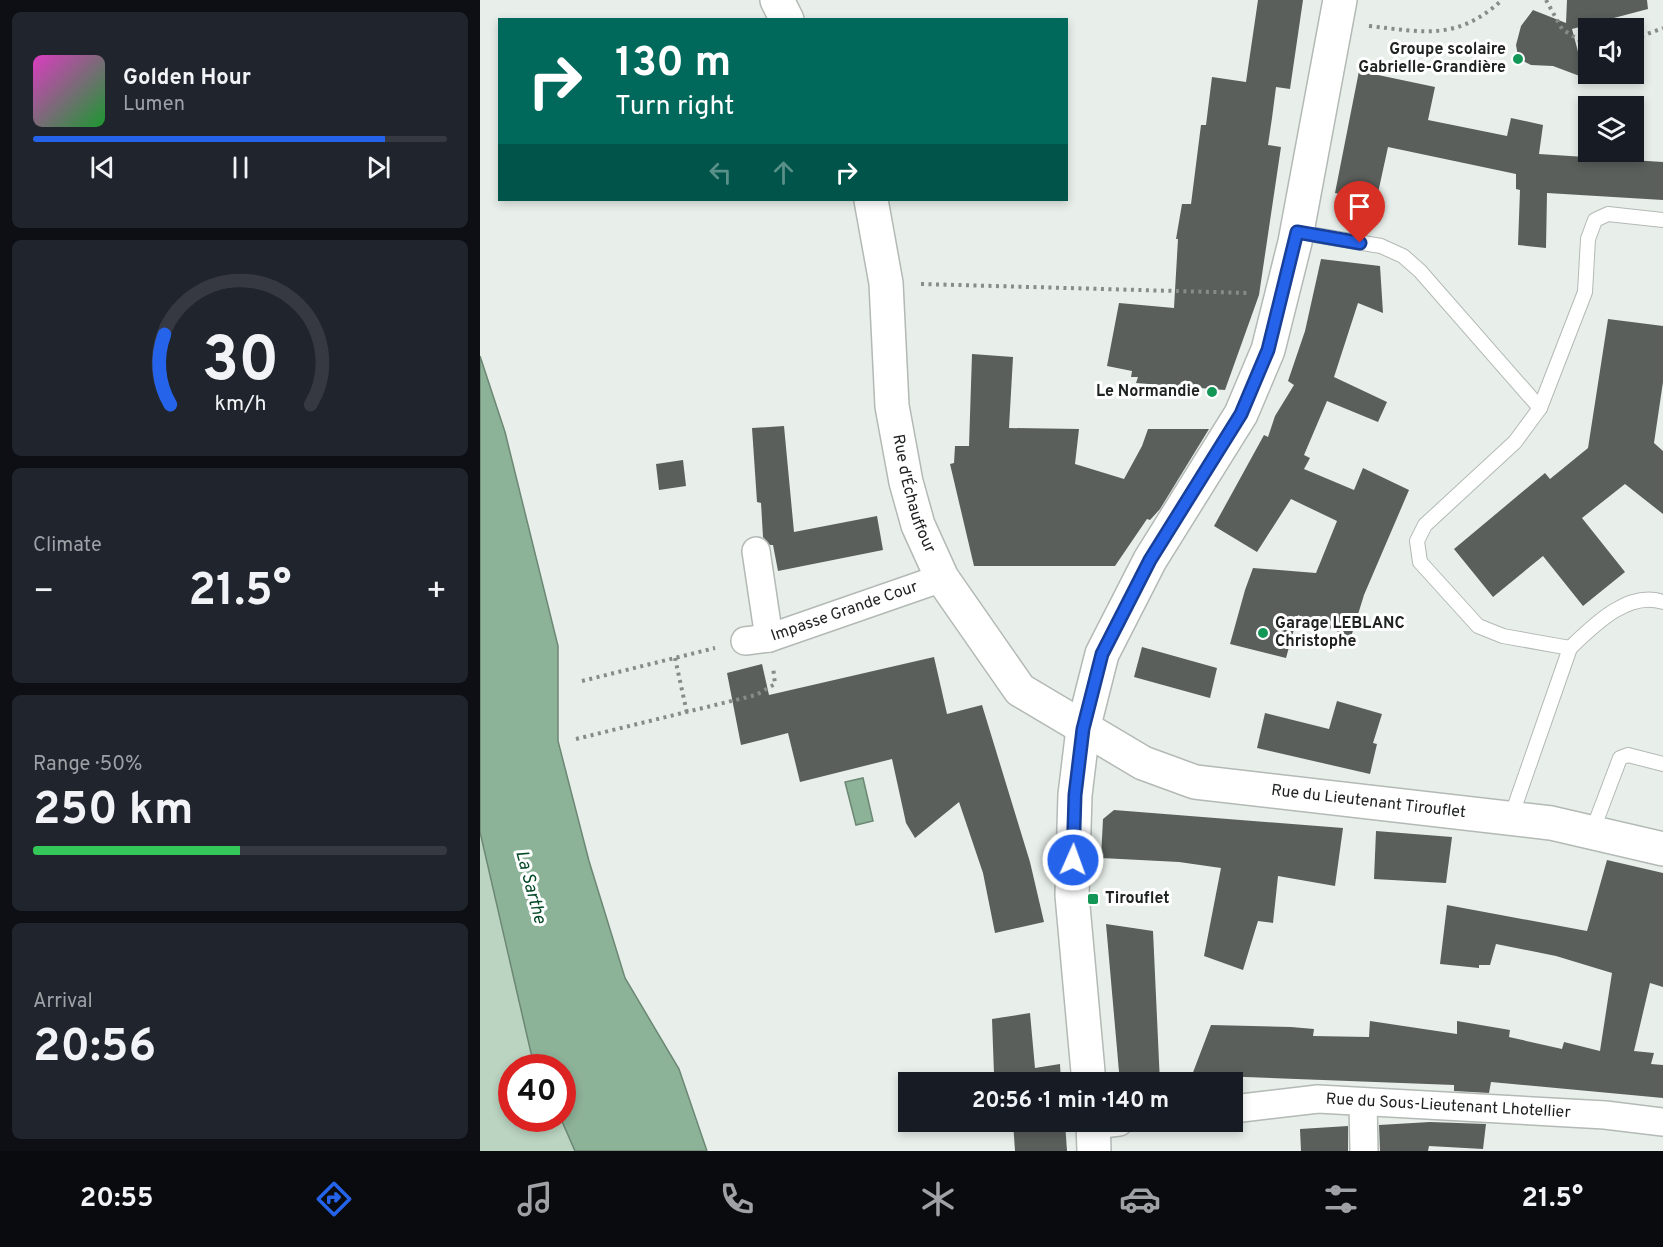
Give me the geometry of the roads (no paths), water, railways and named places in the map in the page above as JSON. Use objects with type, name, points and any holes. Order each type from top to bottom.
[{"type":"street","points":[[777,0],[786,18]]},
{"type":"street","points":[[1088,1072],[1072,895],[1075,795],[1083,729],[1102,654],[1150,560],[1241,414],[1268,350],[1297,232],[1336,19]]},
{"type":"street","name":"Rue d'Échauffour","points":[[871,201],[886,283],[892,406],[904,471],[918,525],[942,578],[1020,690],[1083,729]]},
{"type":"street","name":"Impasse Grande Cour","points":[[756,551],[757,639],[942,578]]},
{"type":"street","name":"Rue du Lieutenant Tirouflet","points":[[1083,729],[1143,763],[1195,782],[1511,817],[1592,832],[1663,849]]},
{"type":"street","name":"Rue du Sous-Lieutenant Lhotellier","points":[[1243,1108],[1318,1099],[1605,1115],[1663,1122]]},
{"type":"street","points":[[1363,1102],[1364,1151]]},
{"type":"lane","points":[[1570,648],[1503,636],[1478,626],[1420,562],[1417,541],[1425,525],[1515,442],[1540,408],[1553,380],[1584,292],[1588,239],[1595,220],[1608,214],[1663,220]]},
{"type":"lane","points":[[1297,232],[1381,246],[1403,256],[1420,271],[1540,408]]},
{"type":"lane","points":[[1511,817],[1570,648],[1589,630],[1633,601],[1655,599],[1663,602]]},
{"type":"lane","points":[[1592,832],[1620,758],[1628,755],[1663,764]]},
{"type":"water","name":"La Sarthe","points":[[480,356],[505,432],[558,646],[558,741],[589,861],[625,978],[679,1069],[707,1151],[575,1151],[567,1132],[576,1132],[576,1054],[531,1053],[480,832]]},
{"type":"water","points":[[863,778],[873,821],[856,825],[845,782]]},
{"type":"place","name":"Groupe scolaire Gabrielle-Grandière","points":[[1518,59]]},
{"type":"place","name":"Le Normandie","points":[[1212,392]]},
{"type":"place","name":"Garage LEBLANC Christophe","points":[[1263,633]]},
{"type":"place","name":"Tirouflet","points":[[1093,899]]}]
